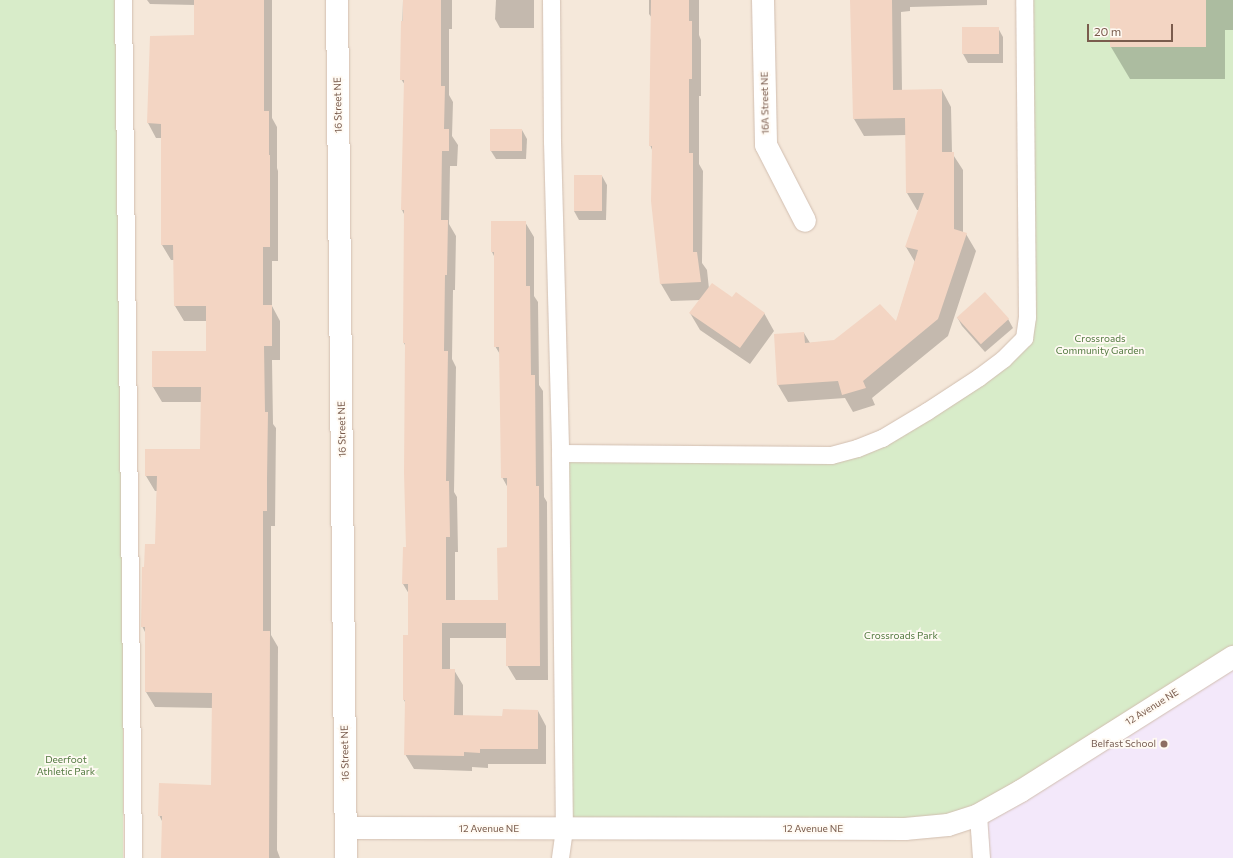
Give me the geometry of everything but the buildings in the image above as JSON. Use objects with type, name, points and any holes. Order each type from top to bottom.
[{"type":"street","name":"16 Street NE","points":[[337,0],[346,858]]},
{"type":"street","name":"16A Street NE","points":[[763,0],[766,145],[805,221]]},
{"type":"street","name":"12 Avenue NE","points":[[346,828],[905,829],[948,825],[978,816],[1021,791],[1233,656]]},
{"type":"lane","points":[[123,0],[133,858]]},
{"type":"lane","points":[[551,0],[552,148],[560,453],[564,829],[560,858]]},
{"type":"lane","points":[[560,453],[830,455],[857,448],[882,438],[980,377],[1003,359],[1024,338],[1027,317],[1024,0]]},
{"type":"lane","points":[[978,816],[981,858]]},
{"type":"shaded area","points":[[123,0],[1233,0],[1233,858],[123,858]]},
{"type":"shaded area","name":"Belfast School","points":[[1233,657],[1233,858],[981,858],[978,816]]},
{"type":"green space","name":"Deerfoot Athletic Park","points":[[0,0],[123,0],[123,858],[0,858]]},
{"type":"green space","name":"Crossroads Park","points":[[1024,0],[1233,0],[1233,657],[948,825],[564,829],[560,453],[857,448],[1024,338]]},
{"type":"place","name":"Belfast School","points":[[1164,744]]},
{"type":"park label","name":"Crossroads Community Garden","points":[[1100,344]]}]
